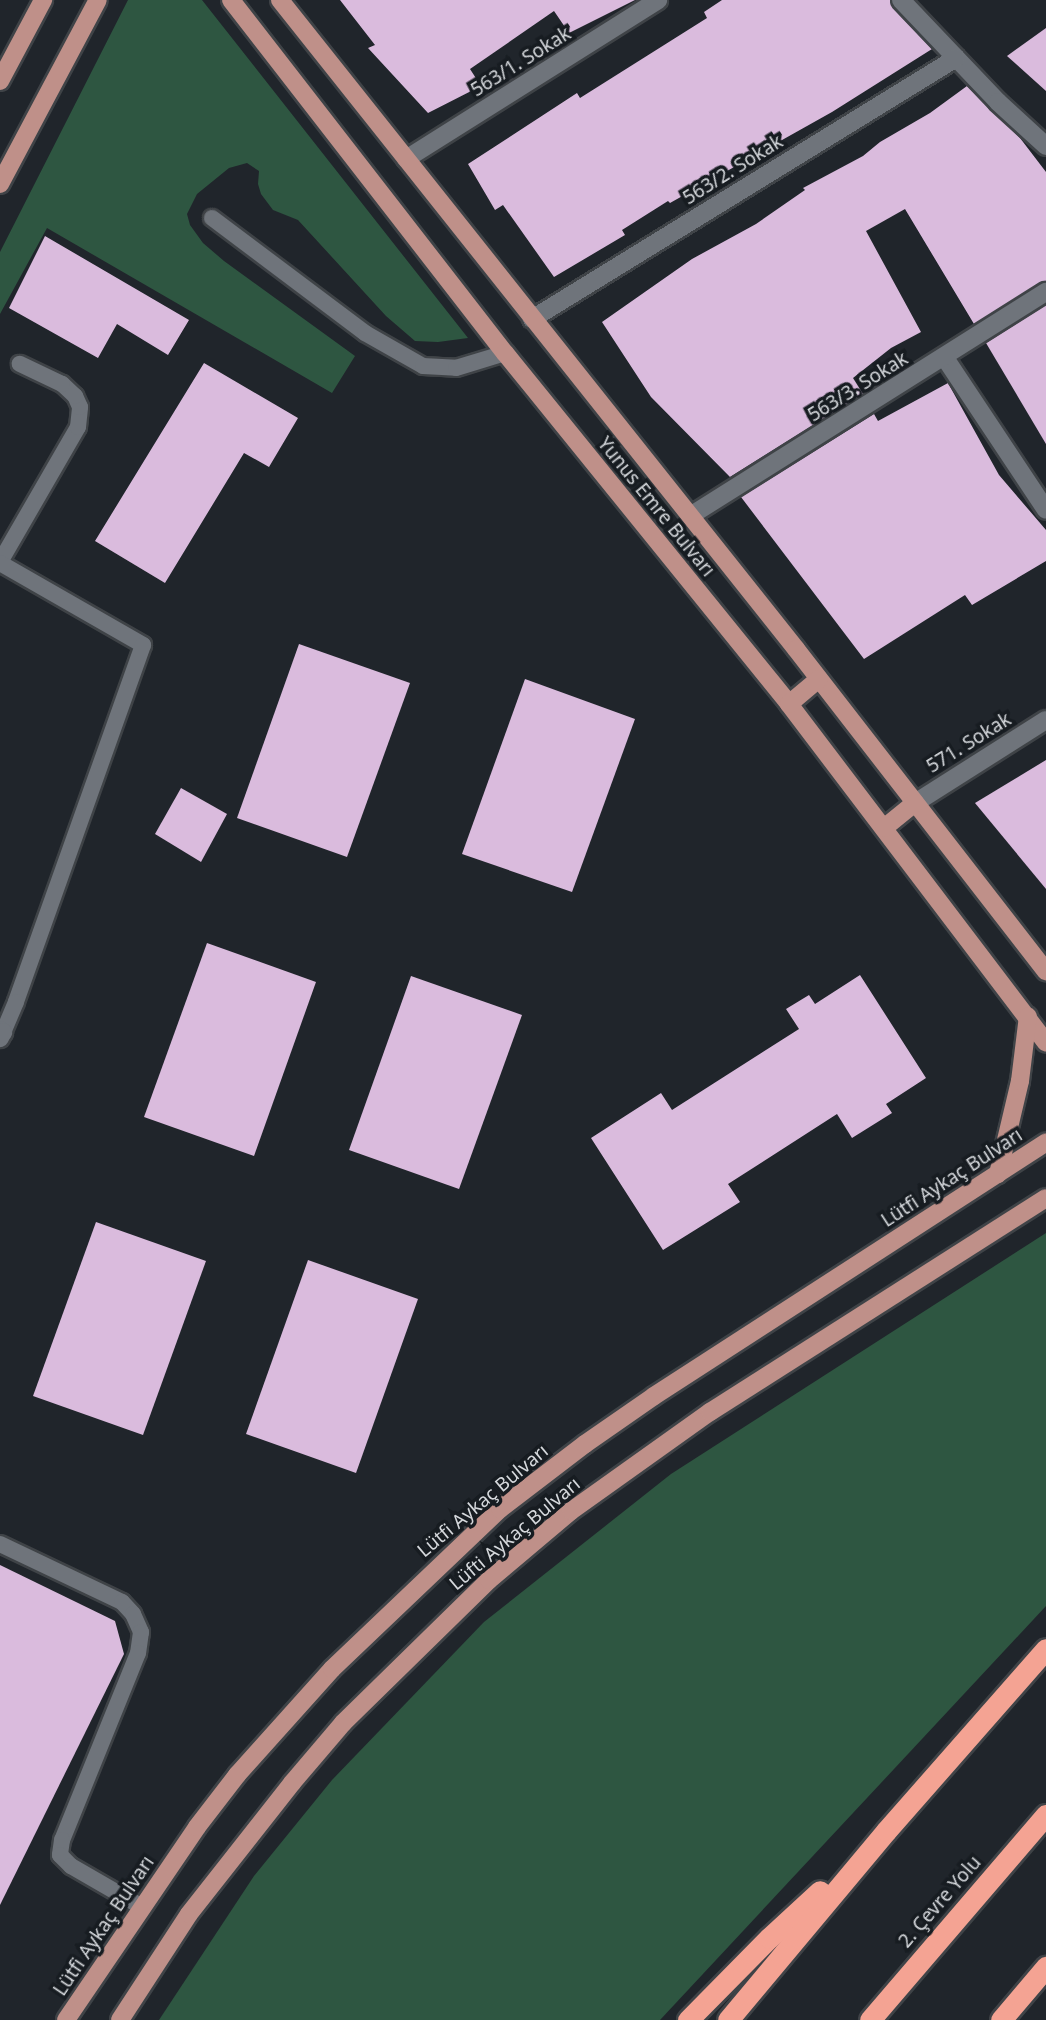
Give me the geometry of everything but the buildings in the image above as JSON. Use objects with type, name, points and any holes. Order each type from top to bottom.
[{"type":"highway","points":[[728,2020],[886,1831],[1046,1649]]},
{"type":"highway","name":"2. Çevre Yolu","points":[[870,2020],[1046,1815]]},
{"type":"highway","points":[[688,2020],[769,1938],[886,1831]]},
{"type":"highway","points":[[1001,2020],[1046,1967]]},
{"type":"main road","points":[[0,81],[43,0]]},
{"type":"main road","points":[[0,184],[97,0]]},
{"type":"main road","name":"Yunus Emre Bulvarı","points":[[231,0],[505,353],[789,704],[1046,1042]]},
{"type":"main road","name":"Yunus Emre Bulvarı","points":[[279,0],[819,679],[1046,971]]},
{"type":"main road","points":[[789,704],[819,679]]},
{"type":"main road","points":[[884,828],[915,803]]},
{"type":"main road","points":[[998,1174],[1020,1081],[1028,1016]]},
{"type":"main road","name":"Lütfi Aykaç Bulvarı","points":[[66,2020],[142,1907],[237,1776],[323,1678],[500,1509],[654,1396],[1046,1142]]},
{"type":"main road","name":"Lüfti Aykaç Bulvarı","points":[[120,2020],[189,1914],[292,1783],[343,1723],[489,1580],[571,1511],[710,1412],[1046,1198]]},
{"type":"street","name":"563/1. Sokak","points":[[406,159],[659,0]]},
{"type":"street","points":[[901,0],[998,102],[1046,146]]},
{"type":"street","name":"563/2. Sokak","points":[[532,319],[956,58]]},
{"type":"street","name":"563/3. Sokak","points":[[690,516],[1046,292]]},
{"type":"street","points":[[945,358],[1046,510]]},
{"type":"street","name":"571. Sokak","points":[[915,803],[1046,720]]},
{"type":"lane","points":[[212,218],[365,333],[423,366],[456,368],[505,353]]},
{"type":"lane","points":[[1,1033],[16,1002],[143,645],[0,563],[78,427],[80,407],[75,396],[62,384],[20,364]]},
{"type":"lane","points":[[0,1544],[122,1602],[133,1614],[141,1632],[138,1653],[62,1840],[60,1855],[71,1866],[142,1907]]},
{"type":"green space","points":[[128,0],[202,0],[468,338],[438,342],[415,341],[386,316],[298,220],[273,210],[261,194],[258,184],[259,171],[247,163],[229,168],[197,194],[187,214],[190,225],[203,243],[224,261],[355,356],[332,393],[47,228],[0,314],[0,252]]},
{"type":"green space","points":[[1046,1233],[1046,1606],[660,2020],[159,2020],[254,1876],[332,1780],[484,1622],[671,1474]]}]
